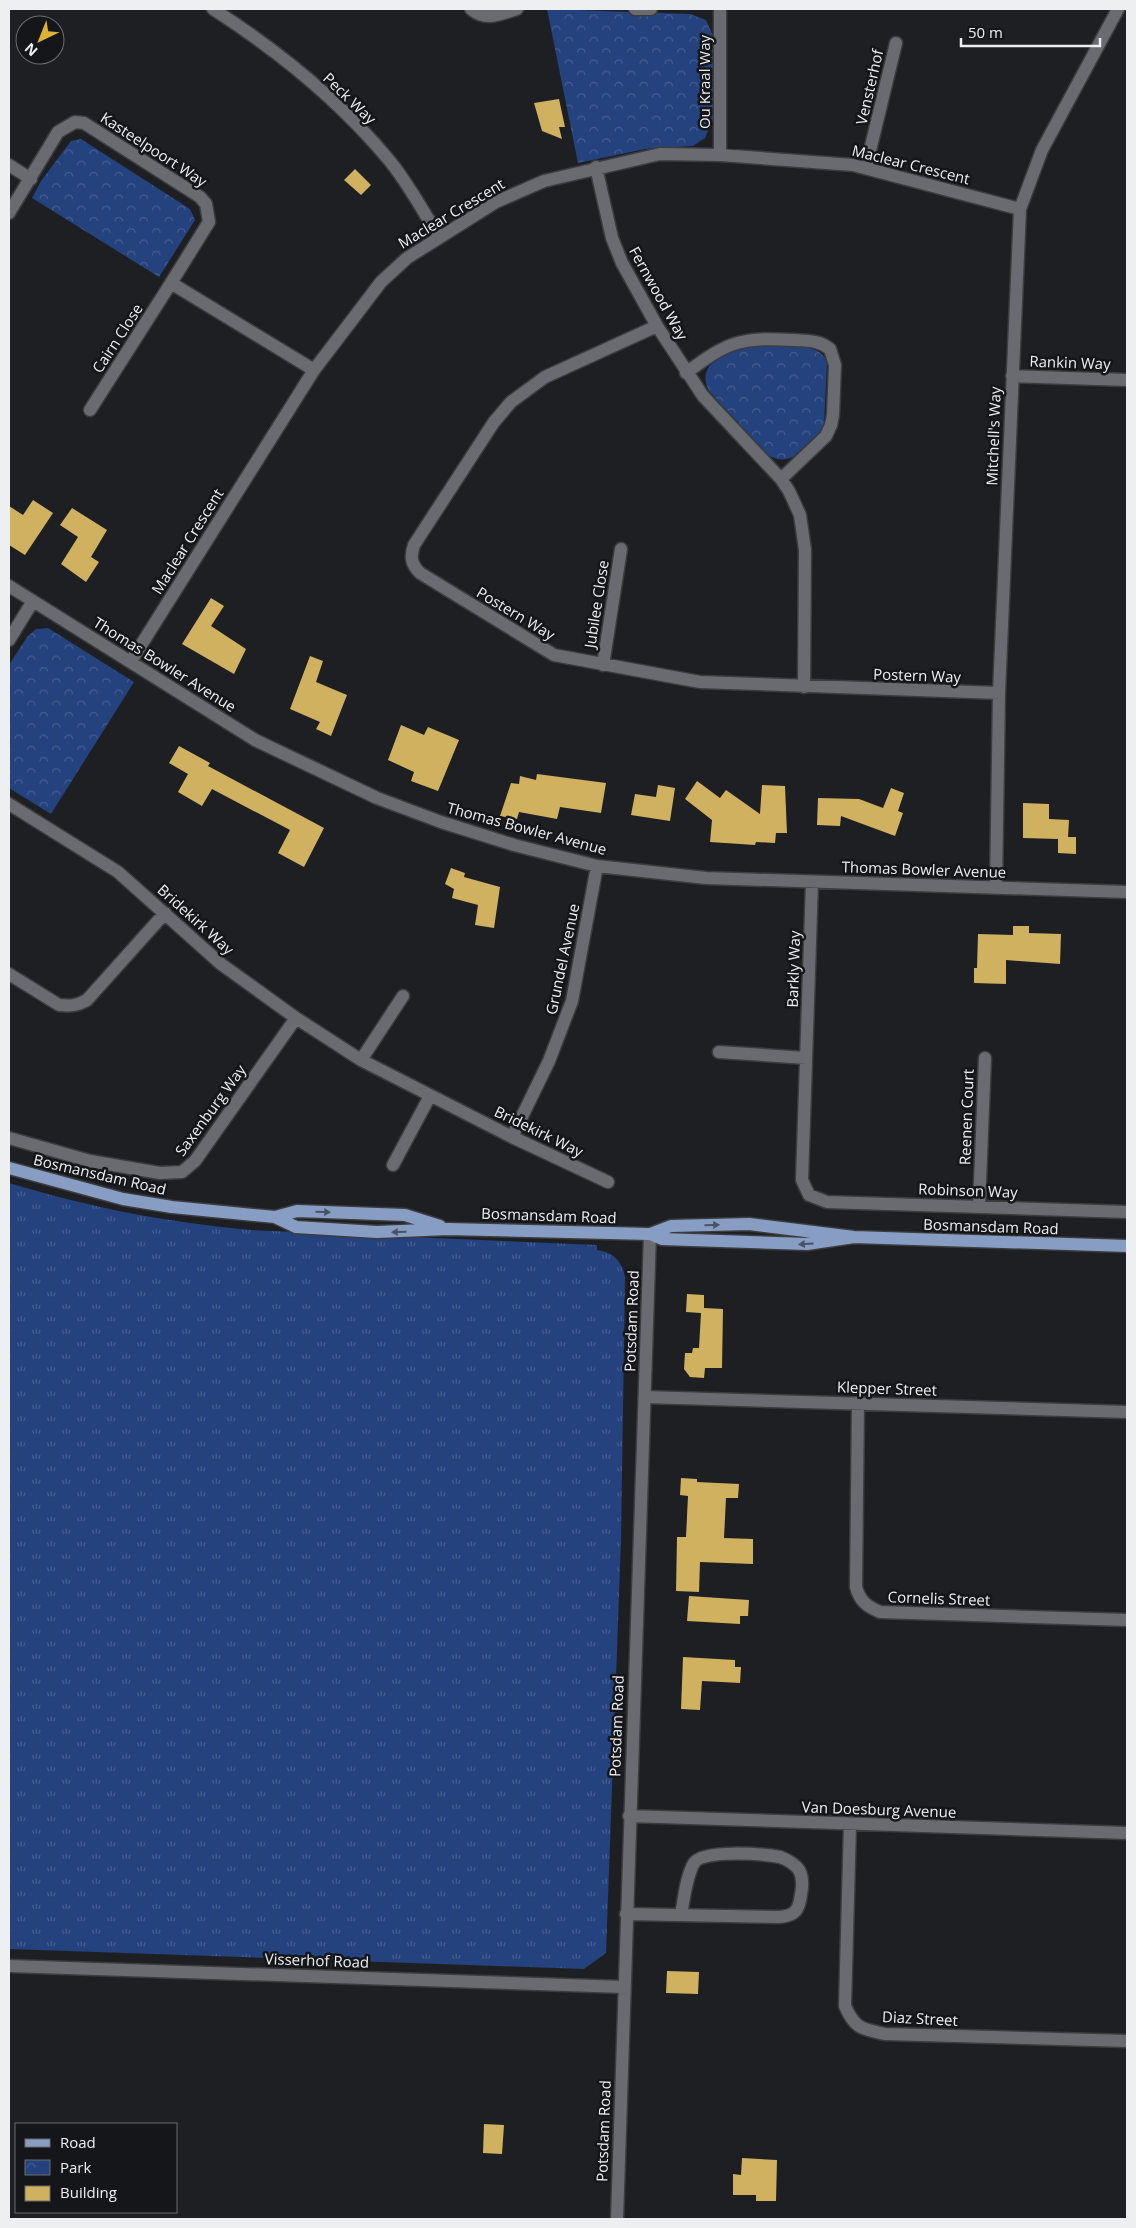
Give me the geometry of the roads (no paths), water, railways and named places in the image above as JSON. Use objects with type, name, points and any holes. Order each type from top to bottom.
[{"type":"main road","name":"Bosmansdam Road","points":[[9,1168],[123,1198],[172,1206],[275,1217],[296,1227],[377,1232],[448,1229],[650,1234],[662,1239],[749,1244],[806,1244],[854,1237]]},
{"type":"main road","name":"Bosmansdam Road","points":[[275,1217],[297,1211],[404,1215],[448,1229]]},
{"type":"main road","name":"Bosmansdam Road","points":[[650,1234],[671,1226],[749,1224],[854,1237],[1127,1246]]},
{"type":"street","name":"Peck Way","points":[[213,9],[257,37],[354,122],[389,160],[439,237]]},
{"type":"street","points":[[471,9],[479,15],[492,17],[517,9]]},
{"type":"street","points":[[635,9],[651,9]]},
{"type":"street","name":"Ou Kraal Way","points":[[720,9],[720,155]]},
{"type":"street","name":"Mitchell's Way","points":[[996,888],[999,693],[1020,209],[1042,150],[1118,9]]},
{"type":"street","name":"Vensterhof","points":[[866,167],[896,43]]},
{"type":"street","name":"Kasteelpoort Way","points":[[31,179],[58,132],[63,127],[80,121],[200,197],[206,204],[209,222],[171,283]]},
{"type":"street","name":"Maclear Crescent","points":[[131,661],[314,370],[390,273],[407,258],[439,237],[516,192],[544,181],[596,167],[660,154],[720,155],[866,167],[1020,209]]},
{"type":"street","points":[[9,165],[31,179],[9,213]]},
{"type":"street","name":"Fernwood Way","points":[[596,167],[612,238],[622,263],[657,326],[686,373],[703,396],[781,478],[796,503],[803,528],[806,620],[804,687]]},
{"type":"street","points":[[171,283],[314,370]]},
{"type":"street","name":"Cairn Close","points":[[90,410],[171,283]]},
{"type":"street","name":"Postern Way","points":[[657,326],[545,377],[511,402],[494,422],[462,468],[414,545],[411,556],[413,566],[420,573],[554,655],[700,682],[999,693]]},
{"type":"street","points":[[686,373],[726,346],[756,338],[818,341],[830,349],[835,365],[831,425],[826,436],[781,478]]},
{"type":"street","name":"Rankin Way","points":[[1012,376],[1127,380]]},
{"type":"street","name":"Jubilee Close","points":[[603,665],[621,549]]},
{"type":"street","name":"Thomas Bowler Avenue","points":[[9,586],[254,740],[377,798],[478,834],[597,866],[706,878],[1127,892]]},
{"type":"street","points":[[9,640],[34,601]]},
{"type":"street","name":"Bridekirk Way","points":[[9,804],[118,872],[221,964],[296,1018],[361,1060],[512,1137],[608,1182]]},
{"type":"street","name":"Grundel Avenue","points":[[512,1137],[550,1061],[572,1001],[597,866]]},
{"type":"street","name":"Barkly Way","points":[[809,1196],[802,1180],[812,882]]},
{"type":"street","points":[[9,974],[59,1005],[81,1004],[165,913]]},
{"type":"street","points":[[361,1060],[403,996]]},
{"type":"street","name":"Saxenburg Way","points":[[9,1138],[90,1161],[160,1173],[182,1172],[195,1162],[296,1018]]},
{"type":"street","points":[[719,1052],[806,1058]]},
{"type":"street","name":"Reenen Court","points":[[979,1207],[985,1058]]},
{"type":"street","points":[[393,1165],[430,1096]]},
{"type":"street","name":"Robinson Way","points":[[809,1196],[827,1202],[1127,1212]]},
{"type":"street","name":"Potsdam Road","points":[[617,2219],[629,1816],[650,1234]]},
{"type":"street","name":"Klepper Street","points":[[645,1398],[1127,1412]]},
{"type":"street","name":"Cornelis Street","points":[[858,1403],[856,1587],[859,1598],[867,1607],[880,1612],[1127,1620]]},
{"type":"street","name":"Van Doesburg Avenue","points":[[629,1816],[1127,1833]]},
{"type":"street","name":"Diaz Street","points":[[850,1824],[845,2006],[851,2021],[866,2030],[885,2034],[1127,2041]]},
{"type":"street","points":[[626,1914],[681,1915],[788,1916],[795,1912],[799,1906],[802,1877],[798,1868],[780,1858],[720,1854],[700,1857],[695,1862],[690,1873],[681,1915]]},
{"type":"street","name":"Visserhof Road","points":[[9,1966],[624,1987]]}]
